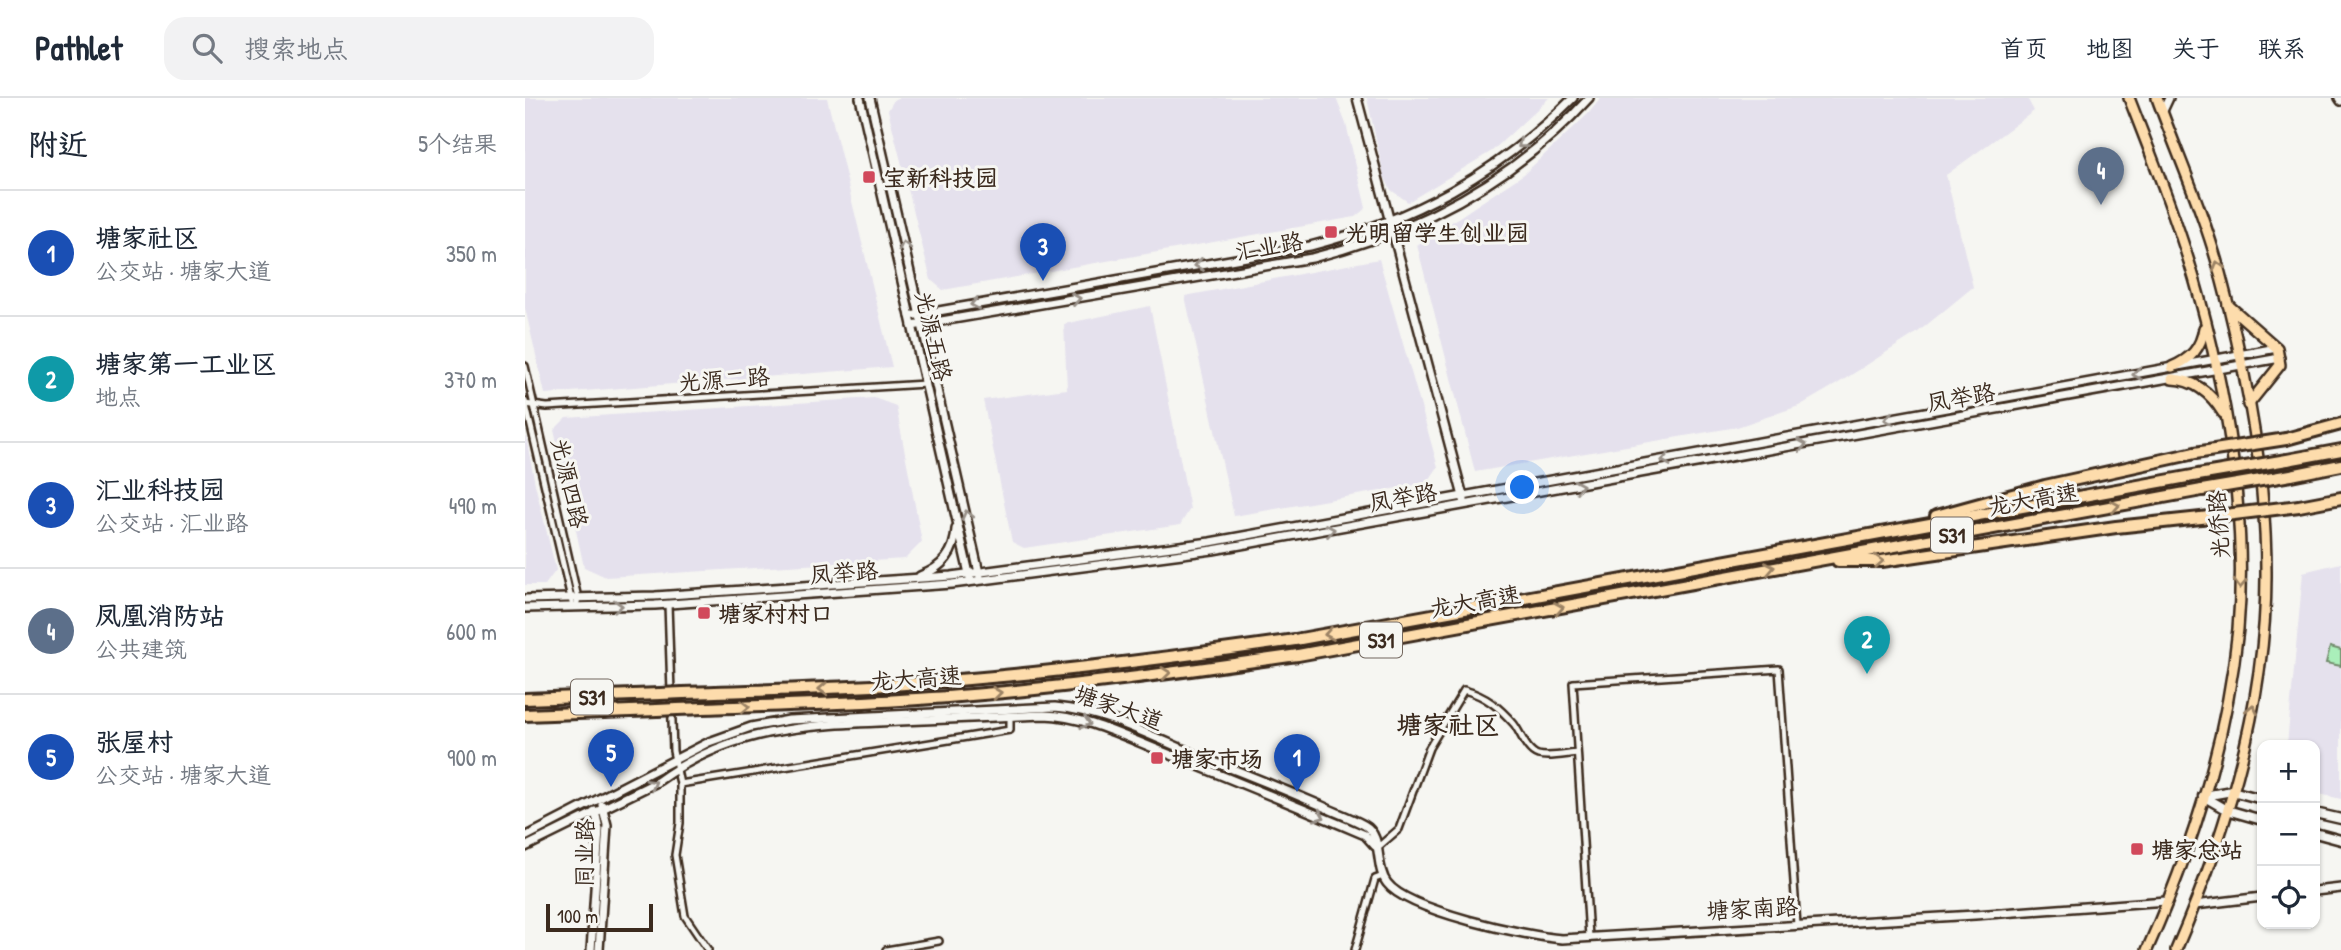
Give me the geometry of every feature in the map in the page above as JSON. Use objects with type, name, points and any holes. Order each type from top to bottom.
[{"type":"highway","points":[[1846,539],[2045,486],[2195,453],[2286,439],[2341,424]]},
{"type":"highway","name":"龙大高速","points":[[525,699],[839,688],[1068,670],[1296,640],[2341,450]]},
{"type":"highway","name":"龙大高速","points":[[525,715],[841,704],[959,696],[1068,686],[1298,655],[2341,465]]},
{"type":"highway","points":[[1811,561],[1882,561],[2116,527],[2299,506],[2341,498]]},
{"type":"main road","name":"光侨路","points":[[2129,98],[2194,278],[2214,360],[2228,424],[2240,571],[2238,629],[2230,690],[2214,764],[2147,950]]},
{"type":"main road","name":"光侨路","points":[[2157,98],[2219,271],[2241,360],[2263,508],[2266,590],[2264,631],[2255,694],[2232,791],[2195,905],[2176,950]]},
{"type":"main road","points":[[2228,304],[2278,353],[2280,365],[2248,405]]},
{"type":"main road","points":[[2172,367],[2186,360],[2198,348],[2203,336],[2204,319]]},
{"type":"main road","points":[[2172,379],[2192,383],[2204,390],[2222,410],[2228,424]]},
{"type":"main road","points":[[2203,796],[2232,791],[2257,798]]},
{"type":"main road","points":[[2203,796],[2227,810],[2257,819]]},
{"type":"main road","points":[[2320,814],[2341,819]]},
{"type":"main road","points":[[2320,834],[2341,840]]},
{"type":"street","name":"光源五路","points":[[860,98],[956,521],[974,578]]},
{"type":"street","name":"光源五路","points":[[870,98],[923,325],[974,578]]},
{"type":"street","points":[[1357,98],[1465,506]]},
{"type":"street","name":"汇业路","points":[[910,316],[1310,246],[1390,222],[1448,194],[1497,164],[1540,130],[1573,98]]},
{"type":"street","name":"汇业路","points":[[912,326],[1312,258],[1393,233],[1454,204],[1503,174],[1556,131],[1589,98]]},
{"type":"street","points":[[2162,113],[2169,98]]},
{"type":"street","name":"凤举路","points":[[525,599],[655,596],[909,579],[974,578],[1210,542],[2172,367],[2278,353]]},
{"type":"street","name":"凤举路","points":[[525,608],[669,604],[974,578],[1213,550],[2172,379],[2216,370],[2241,360]]},
{"type":"street","name":"光源四路","points":[[525,366],[574,607]]},
{"type":"street","name":"光源二路","points":[[525,403],[547,407],[925,384]]},
{"type":"street","name":"光源四路","points":[[525,403],[574,598]]},
{"type":"street","points":[[909,579],[935,570],[947,559],[954,546],[956,521]]},
{"type":"street","points":[[669,604],[673,751],[680,784],[680,823],[675,855],[685,916],[708,950]]},
{"type":"street","points":[[1588,937],[1573,683],[1779,670],[1797,925]]},
{"type":"street","points":[[1355,950],[1375,879],[1383,876],[1377,848],[1399,829],[1429,748],[1464,690],[1492,701],[1538,755],[1577,753]]},
{"type":"street","name":"塘家大道","points":[[525,837],[653,773],[675,758],[733,733],[779,722],[1036,707],[1071,708],[1112,721],[1270,784],[1364,825],[1374,834],[1377,848]]},
{"type":"street","points":[[680,784],[1010,730],[1010,716]]},
{"type":"street","name":"塘家大道","points":[[525,847],[657,782],[676,768],[739,739],[817,724],[1056,716],[1108,730],[1278,798],[1365,835],[1377,848]]},
{"type":"street","name":"同业路","points":[[599,950],[607,825],[600,800]]},
{"type":"street","name":"同业路","points":[[591,804],[596,813],[599,830],[591,950]]},
{"type":"street","name":"塘家南路","points":[[1383,876],[1388,884],[1409,900],[1455,916],[1540,937],[1588,937],[1975,915],[2166,901]]},
{"type":"street","points":[[2320,890],[2341,888]]},
{"type":"street","points":[[2195,905],[2257,898]]},
{"type":"street","points":[[886,950],[939,941]]},
{"type":"shaded area","points":[[525,98],[827,98],[892,367],[545,394],[525,308]]},
{"type":"shaded area","points":[[898,98],[1336,98],[1346,124],[1366,208],[1355,217],[943,290],[931,280],[888,110]]},
{"type":"shaded area","points":[[1367,98],[1549,98],[1492,151],[1408,202],[1391,190],[1384,176]]},
{"type":"shaded area","points":[[1601,98],[2027,98],[2034,111],[1946,175],[1973,287],[1918,332],[1799,406],[1737,427],[1475,472],[1417,245],[1524,174],[1588,114]]},
{"type":"shaded area","points":[[1379,259],[1438,467],[1427,483],[1234,516],[1185,296]]},
{"type":"shaded area","points":[[1150,306],[1190,509],[1180,525],[1024,548],[1012,542],[983,400],[1067,389],[1064,324]]},
{"type":"shaded area","points":[[874,398],[896,406],[922,542],[905,559],[606,577],[584,567],[554,430],[566,418]]},
{"type":"shaded area","points":[[525,431],[556,570],[545,585],[525,585]]},
{"type":"shaded area","points":[[2341,563],[2341,799],[2320,794],[2320,740],[2287,740],[2303,572]]},
{"type":"green space","points":[[2099,160],[2111,188],[2099,194],[2086,166]]},
{"type":"green space","points":[[2330,647],[2341,650],[2341,666],[2326,663]]},
{"type":"place","name":"宝新科技园","points":[[869,177]]},
{"type":"place","name":"凤凰消防站","points":[[2101,205]]},
{"type":"place","name":"光明留学生创业园","points":[[1331,232]]},
{"type":"place","name":"汇业科技园","points":[[1043,281]]},
{"type":"place","name":"塘家村村口","points":[[704,613]]},
{"type":"place","name":"塘家第一工业区","points":[[1867,674]]},
{"type":"place","name":"塘家市场","points":[[1157,758]]},
{"type":"place","name":"张屋村","points":[[611,787]]},
{"type":"place","name":"塘家社区","points":[[1297,792]]},
{"type":"place","name":"塘家总站","points":[[2137,849]]},
{"type":"district","name":"塘家社区","points":[[1448,724]]}]
